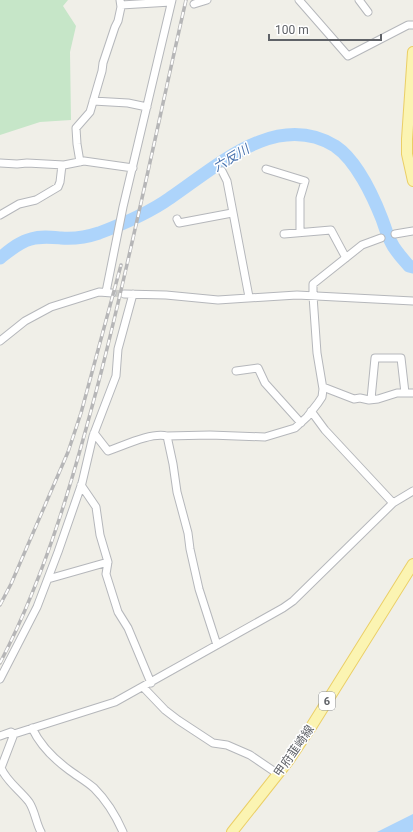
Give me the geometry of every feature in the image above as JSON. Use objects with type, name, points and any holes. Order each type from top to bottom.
[{"type":"main road","points":[[413,52],[407,154],[413,180]]},
{"type":"main road","name":"甲府韮崎線","points":[[232,832],[278,774],[311,727],[413,564]]},
{"type":"street","points":[[194,4],[206,0]]},
{"type":"street","points":[[299,0],[348,56],[408,25],[413,25]]},
{"type":"street","points":[[359,0],[368,12]]},
{"type":"street","points":[[0,341],[25,321],[51,307],[99,292],[109,292],[117,235],[171,1],[121,3],[118,21],[103,63],[90,112],[76,128],[80,162]]},
{"type":"street","points":[[93,101],[128,103],[147,107]]},
{"type":"street","points":[[0,163],[62,165],[80,162],[132,168]]},
{"type":"street","points":[[0,216],[19,204],[36,200],[58,187],[62,165]]},
{"type":"street","points":[[266,169],[305,181],[300,198],[300,232]]},
{"type":"street","points":[[222,171],[227,181],[249,297]]},
{"type":"street","points":[[177,218],[179,223],[232,213]]},
{"type":"street","points":[[284,234],[332,230],[346,258]]},
{"type":"street","points":[[395,234],[413,231]]},
{"type":"street","points":[[94,433],[108,451],[149,437],[161,435],[265,437],[286,432],[295,428],[318,404],[322,397],[313,284],[362,245],[380,238]]},
{"type":"street","points":[[124,294],[166,295],[218,300],[297,295],[413,301]]},
{"type":"street","points":[[0,679],[37,607],[81,485],[94,433],[116,376],[118,349],[133,294]]},
{"type":"street","points":[[322,387],[354,399],[360,398],[371,400],[397,393],[409,393],[401,358],[375,358],[371,400]]},
{"type":"street","points":[[236,371],[258,368],[265,383],[301,422]]},
{"type":"street","points":[[311,411],[325,430],[393,503]]},
{"type":"street","points":[[167,436],[177,492],[188,533],[199,589],[217,645]]},
{"type":"street","points":[[81,485],[96,507],[100,535],[108,562],[106,574],[118,612],[128,628],[150,682]]},
{"type":"street","points":[[0,736],[11,732],[14,734],[115,702],[282,608],[293,600],[393,503],[413,491]]},
{"type":"street","points":[[48,579],[108,562]]},
{"type":"street","points":[[143,687],[165,710],[213,743],[227,745],[250,755],[278,774]]},
{"type":"street","points":[[32,728],[43,745],[54,757],[102,797],[113,812],[123,832]]},
{"type":"street","points":[[14,734],[0,768],[14,788],[29,802],[41,832]]},
{"type":"green space","points":[[0,0],[68,0],[63,6],[76,26],[70,52],[71,120],[40,122],[0,135]]},
{"type":"water","points":[[413,814],[413,830],[411,832],[377,832]]},
{"type":"waterway","name":"六反川","points":[[0,258],[18,244],[27,240],[42,237],[66,238],[90,236],[117,226],[162,203],[227,158],[248,147],[269,138],[291,135],[313,137],[335,146],[343,152],[357,169],[369,189],[388,237],[395,249],[409,266],[413,267]]},
{"type":"tunnel","points":[[112,293],[124,294]]},
{"type":"railway","points":[[0,663],[33,592],[47,556],[82,444],[124,277],[186,0]]},
{"type":"railway","points":[[0,605],[11,584],[68,452],[81,413],[121,265]]}]
